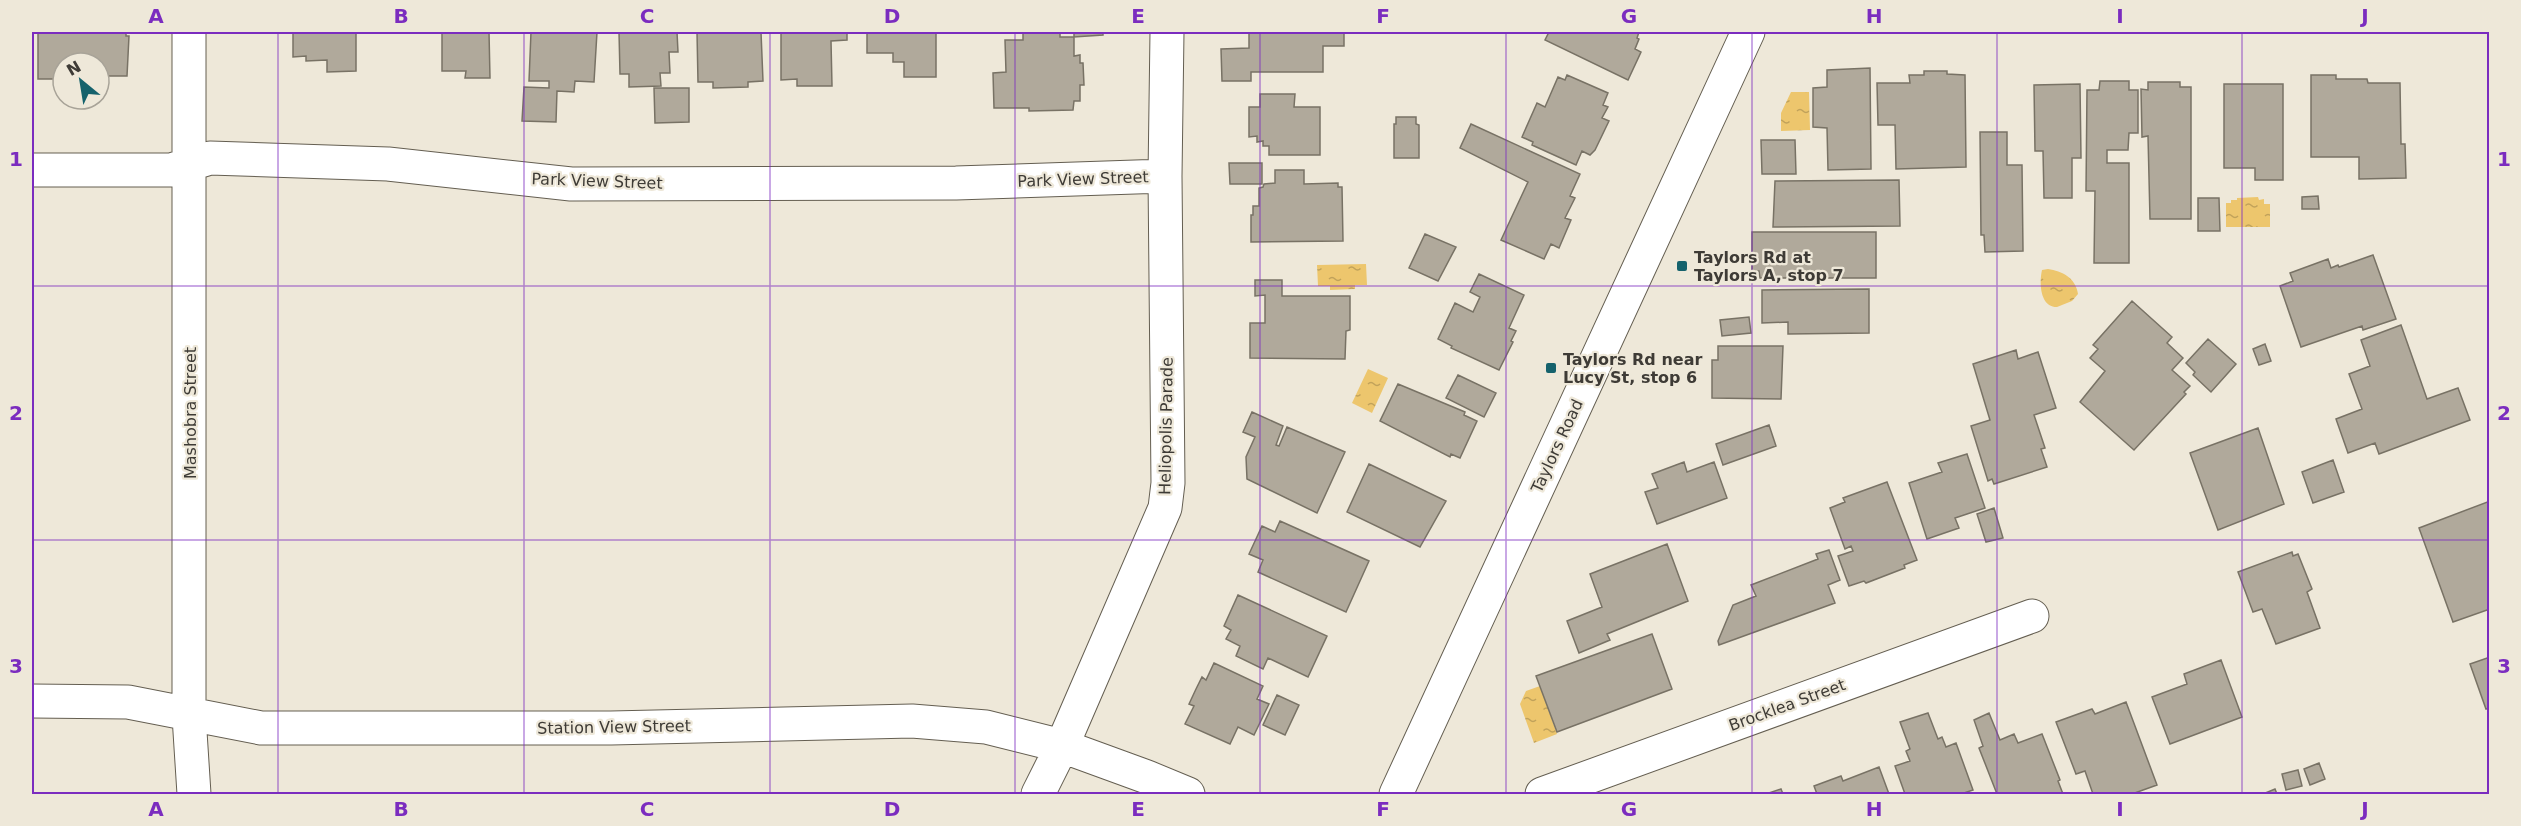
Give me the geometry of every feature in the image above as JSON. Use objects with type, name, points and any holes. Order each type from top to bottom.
[{"type":"street","name":"Mashobra Street","points":[[189,32],[189,716],[194,795]]},
{"type":"street","name":"Heliopolis Parade","points":[[1038,795],[1062,746],[1165,508],[1168,483],[1167,32]]},
{"type":"street","name":"Taylors Road","points":[[1396,795],[1748,32]]},
{"type":"street","name":"Park View Street","points":[[32,170],[171,170],[210,158],[388,164],[571,183],[957,183],[1166,176]]},
{"type":"street","name":"Brocklea Street","points":[[1542,795],[2032,616]]},
{"type":"street","name":"Station View Street","points":[[32,701],[128,702],[189,716],[261,728],[611,728],[912,721],[986,727],[1062,746],[1147,777],[1188,795]]},
{"type":"water","points":[[1791,92],[1809,92],[1810,130],[1781,131],[1781,113]]},
{"type":"water","points":[[2258,197],[2259,200],[2264,199],[2264,204],[2270,204],[2270,227],[2226,227],[2226,203],[2231,203],[2231,200],[2237,200],[2237,198]]},
{"type":"water","points":[[1366,264],[1367,285],[1355,285],[1355,289],[1330,290],[1330,286],[1318,286],[1317,265]]},
{"type":"water","points":[[2048,269],[2063,274],[2077,288],[2078,294],[2072,301],[2057,307],[2051,306],[2044,299],[2042,270]]},
{"type":"water","points":[[1368,369],[1388,378],[1372,413],[1352,403]]},
{"type":"water","points":[[1540,686],[1557,734],[1534,743],[1520,704],[1526,691]]},
{"type":"building","points":[[38,32],[126,32],[126,36],[129,36],[127,76],[111,76],[111,51],[51,51],[51,79],[38,79]]},
{"type":"building","points":[[293,32],[356,32],[356,71],[327,72],[327,60],[306,61],[306,56],[293,57]]},
{"type":"building","points":[[442,32],[489,32],[490,78],[465,78],[466,71],[442,71]]},
{"type":"building","points":[[531,32],[597,32],[594,82],[575,81],[574,92],[557,91],[556,122],[522,121],[524,87],[549,88],[549,81],[529,81]]},
{"type":"building","points":[[619,32],[677,32],[678,52],[669,52],[670,73],[660,73],[661,86],[629,87],[629,74],[620,74]]},
{"type":"building","points":[[697,32],[761,32],[763,81],[748,82],[748,87],[713,88],[713,82],[698,82]]},
{"type":"building","points":[[781,32],[847,32],[847,40],[831,41],[832,86],[797,86],[797,79],[781,80]]},
{"type":"building","points":[[867,32],[936,32],[936,77],[904,77],[904,62],[893,62],[893,53],[867,53]]},
{"type":"building","points":[[1023,32],[1060,32],[1060,37],[1074,37],[1074,56],[1080,55],[1080,63],[1083,63],[1084,85],[1080,85],[1080,101],[1074,101],[1073,110],[1029,111],[1029,108],[994,108],[993,73],[1006,72],[1005,40],[1023,40]]},
{"type":"building","points":[[1074,32],[1103,32],[1103,35],[1074,37]]},
{"type":"building","points":[[1249,32],[1344,32],[1344,46],[1323,46],[1323,72],[1251,72],[1251,81],[1222,81],[1221,49],[1249,48]]},
{"type":"building","points":[[1549,32],[1639,32],[1635,49],[1641,52],[1628,80],[1545,40]]},
{"type":"building","points":[[1870,68],[1871,169],[1828,170],[1827,128],[1813,127],[1813,88],[1827,87],[1827,70]]},
{"type":"building","points":[[1924,71],[1947,71],[1947,74],[1965,75],[1966,167],[1896,169],[1895,125],[1878,125],[1877,83],[1910,83],[1909,75],[1924,75]]},
{"type":"building","points":[[1567,75],[1608,93],[1603,105],[1608,107],[1602,118],[1609,121],[1595,150],[1590,155],[1582,151],[1576,165],[1532,145],[1533,142],[1522,137],[1537,103],[1545,107],[1558,77],[1565,80]]},
{"type":"building","points":[[2311,75],[2336,75],[2336,79],[2367,79],[2368,83],[2400,83],[2401,144],[2405,144],[2406,178],[2359,179],[2359,157],[2311,157]]},
{"type":"building","points":[[2100,81],[2129,81],[2129,90],[2138,90],[2138,133],[2129,133],[2128,150],[2107,150],[2107,163],[2129,163],[2129,263],[2094,263],[2095,191],[2086,191],[2087,90],[2099,90]]},
{"type":"building","points":[[2148,82],[2180,82],[2180,87],[2191,87],[2191,219],[2150,219],[2148,136],[2142,137],[2141,89],[2148,90]]},
{"type":"building","points":[[2080,84],[2081,158],[2072,158],[2072,198],[2044,198],[2043,151],[2035,151],[2034,85]]},
{"type":"building","points":[[2224,84],[2283,84],[2283,180],[2255,180],[2255,168],[2224,168]]},
{"type":"building","points":[[654,88],[689,88],[689,122],[655,123]]},
{"type":"building","points":[[1260,94],[1295,94],[1294,107],[1320,107],[1320,155],[1269,155],[1269,146],[1263,146],[1263,141],[1257,142],[1257,136],[1249,137],[1249,107],[1260,107]]},
{"type":"building","points":[[1396,117],[1416,117],[1416,124],[1419,125],[1419,158],[1394,158]]},
{"type":"building","points":[[1471,124],[1580,174],[1570,196],[1575,198],[1565,218],[1571,220],[1559,248],[1551,244],[1544,259],[1501,240],[1528,182],[1460,148]]},
{"type":"building","points":[[1980,132],[2007,132],[2007,165],[2022,165],[2023,251],[1985,252],[1984,235],[1981,235]]},
{"type":"building","points":[[1761,140],[1795,140],[1796,174],[1762,174]]},
{"type":"building","points":[[1229,163],[1262,163],[1262,184],[1230,184]]},
{"type":"building","points":[[1275,170],[1304,170],[1304,184],[1338,183],[1338,187],[1342,187],[1343,241],[1251,242],[1251,215],[1253,215],[1253,206],[1259,206],[1259,188],[1264,184],[1275,183]]},
{"type":"building","points":[[1899,180],[1900,226],[1773,227],[1775,181]]},
{"type":"building","points":[[2318,196],[2319,209],[2302,209],[2302,197]]},
{"type":"building","points":[[2198,198],[2219,198],[2220,231],[2198,231]]},
{"type":"building","points":[[1752,232],[1876,232],[1876,278],[1760,278],[1759,271],[1752,271]]},
{"type":"building","points":[[1425,234],[1456,247],[1438,281],[1409,268]]},
{"type":"building","points":[[2373,255],[2396,319],[2363,330],[2362,326],[2301,347],[2280,286],[2293,281],[2290,273],[2328,259],[2331,268]]},
{"type":"building","points":[[1479,274],[1524,295],[1509,328],[1516,331],[1511,341],[1513,342],[1499,370],[1451,348],[1452,346],[1438,339],[1455,303],[1473,312],[1480,297],[1470,292]]},
{"type":"building","points":[[1255,280],[1282,280],[1282,296],[1350,296],[1350,330],[1346,331],[1345,359],[1250,358],[1250,323],[1265,323],[1265,295],[1255,296]]},
{"type":"building","points":[[1869,289],[1869,333],[1788,334],[1788,322],[1762,323],[1762,290]]},
{"type":"building","points":[[2132,301],[2172,337],[2167,343],[2183,358],[2172,370],[2190,386],[2184,392],[2186,394],[2134,450],[2080,402],[2105,371],[2090,358],[2098,349],[2093,345]]},
{"type":"building","points":[[1749,317],[1751,333],[1722,336],[1720,320]]},
{"type":"building","points":[[2401,325],[2427,399],[2458,388],[2470,420],[2379,454],[2375,443],[2348,453],[2336,419],[2362,409],[2349,374],[2370,366],[2361,340]]},
{"type":"building","points":[[2208,339],[2236,364],[2211,392],[2193,375],[2195,372],[2186,363]]},
{"type":"building","points":[[2265,344],[2271,361],[2259,365],[2253,349]]},
{"type":"building","points":[[1718,346],[1783,346],[1781,399],[1712,398],[1712,360],[1718,360]]},
{"type":"building","points":[[2016,350],[2018,359],[2038,352],[2056,408],[2034,415],[2045,448],[2041,449],[2047,467],[1994,484],[1992,479],[1988,481],[1971,426],[1990,420],[1973,364]]},
{"type":"building","points":[[1458,375],[1496,393],[1484,417],[1446,398]]},
{"type":"building","points":[[1398,384],[1465,412],[1464,415],[1477,421],[1460,458],[1451,454],[1450,457],[1380,421]]},
{"type":"building","points":[[1252,412],[1283,426],[1276,445],[1279,446],[1287,427],[1345,452],[1317,513],[1247,479],[1246,457],[1255,437],[1243,432]]},
{"type":"building","points":[[1769,425],[1776,446],[1723,465],[1716,444]]},
{"type":"building","points":[[2258,428],[2284,504],[2218,530],[2190,453]]},
{"type":"building","points":[[1967,454],[1985,508],[1955,518],[1959,528],[1927,539],[1909,483],[1942,472],[1938,463]]},
{"type":"building","points":[[2333,460],[2344,492],[2313,503],[2302,472]]},
{"type":"building","points":[[1684,462],[1687,472],[1714,462],[1727,498],[1657,524],[1645,492],[1658,488],[1652,474]]},
{"type":"building","points":[[1369,464],[1446,501],[1420,547],[1347,512]]},
{"type":"building","points":[[1887,482],[1917,560],[1904,565],[1905,568],[1866,583],[1864,581],[1849,586],[1838,556],[1853,551],[1851,546],[1845,549],[1830,508],[1845,502],[1843,498]]},
{"type":"building","points":[[2490,501],[2490,609],[2453,622],[2419,528]]},
{"type":"building","points":[[1994,508],[2003,538],[1986,542],[1977,514]]},
{"type":"building","points":[[1280,521],[1369,561],[1346,612],[1258,572],[1263,560],[1249,554],[1262,526],[1275,532]]},
{"type":"building","points":[[1667,544],[1688,601],[1607,634],[1610,640],[1579,653],[1567,621],[1602,607],[1590,574]]},
{"type":"building","points":[[1829,550],[1840,580],[1828,585],[1835,603],[1719,645],[1718,641],[1733,605],[1756,596],[1751,585],[1818,559],[1816,554]]},
{"type":"building","points":[[2292,552],[2293,556],[2298,554],[2312,589],[2307,592],[2320,628],[2276,644],[2262,609],[2253,612],[2238,572]]},
{"type":"building","points":[[1238,595],[1327,636],[1308,677],[1268,658],[1263,669],[1236,656],[1240,646],[1226,639],[1231,630],[1224,626]]},
{"type":"building","points":[[1652,634],[1672,689],[1557,732],[1536,676]]},
{"type":"building","points":[[2490,657],[2490,708],[2486,709],[2470,664]]},
{"type":"building","points":[[2221,660],[2242,717],[2170,744],[2152,697],[2187,684],[2184,674]]},
{"type":"building","points":[[1214,663],[1263,686],[1257,699],[1269,704],[1254,735],[1238,727],[1230,744],[1185,724],[1194,706],[1189,704],[1196,689],[1202,677],[1206,680]]},
{"type":"building","points":[[1277,695],[1299,705],[1285,735],[1263,725]]},
{"type":"building","points":[[2126,702],[2157,785],[2132,794],[2093,794],[2085,771],[2076,774],[2056,722],[2092,709],[2095,714]]},
{"type":"building","points":[[1928,713],[1938,739],[1942,737],[1946,747],[1956,743],[1973,790],[1961,794],[1905,794],[1895,766],[1910,761],[1906,751],[1910,749],[1900,722]]},
{"type":"building","points":[[1989,713],[2000,740],[2014,734],[2018,743],[2042,734],[2063,794],[1997,794],[1979,748],[1983,746],[1974,720]]},
{"type":"building","points":[[2319,763],[2325,779],[2310,785],[2304,769]]},
{"type":"building","points":[[1879,767],[1889,794],[1817,794],[1814,786],[1841,776],[1843,781]]},
{"type":"building","points":[[2298,770],[2302,786],[2286,790],[2282,774]]},
{"type":"building","points":[[1781,789],[1783,794],[1766,794]]},
{"type":"building","points":[[2275,789],[2277,794],[2263,794]]},
{"type":"place","name":"Taylors Rd at Taylors A, stop 7","points":[[1682,266]]},
{"type":"place","name":"Taylors Rd near Lucy St, stop 6","points":[[1551,368]]}]
